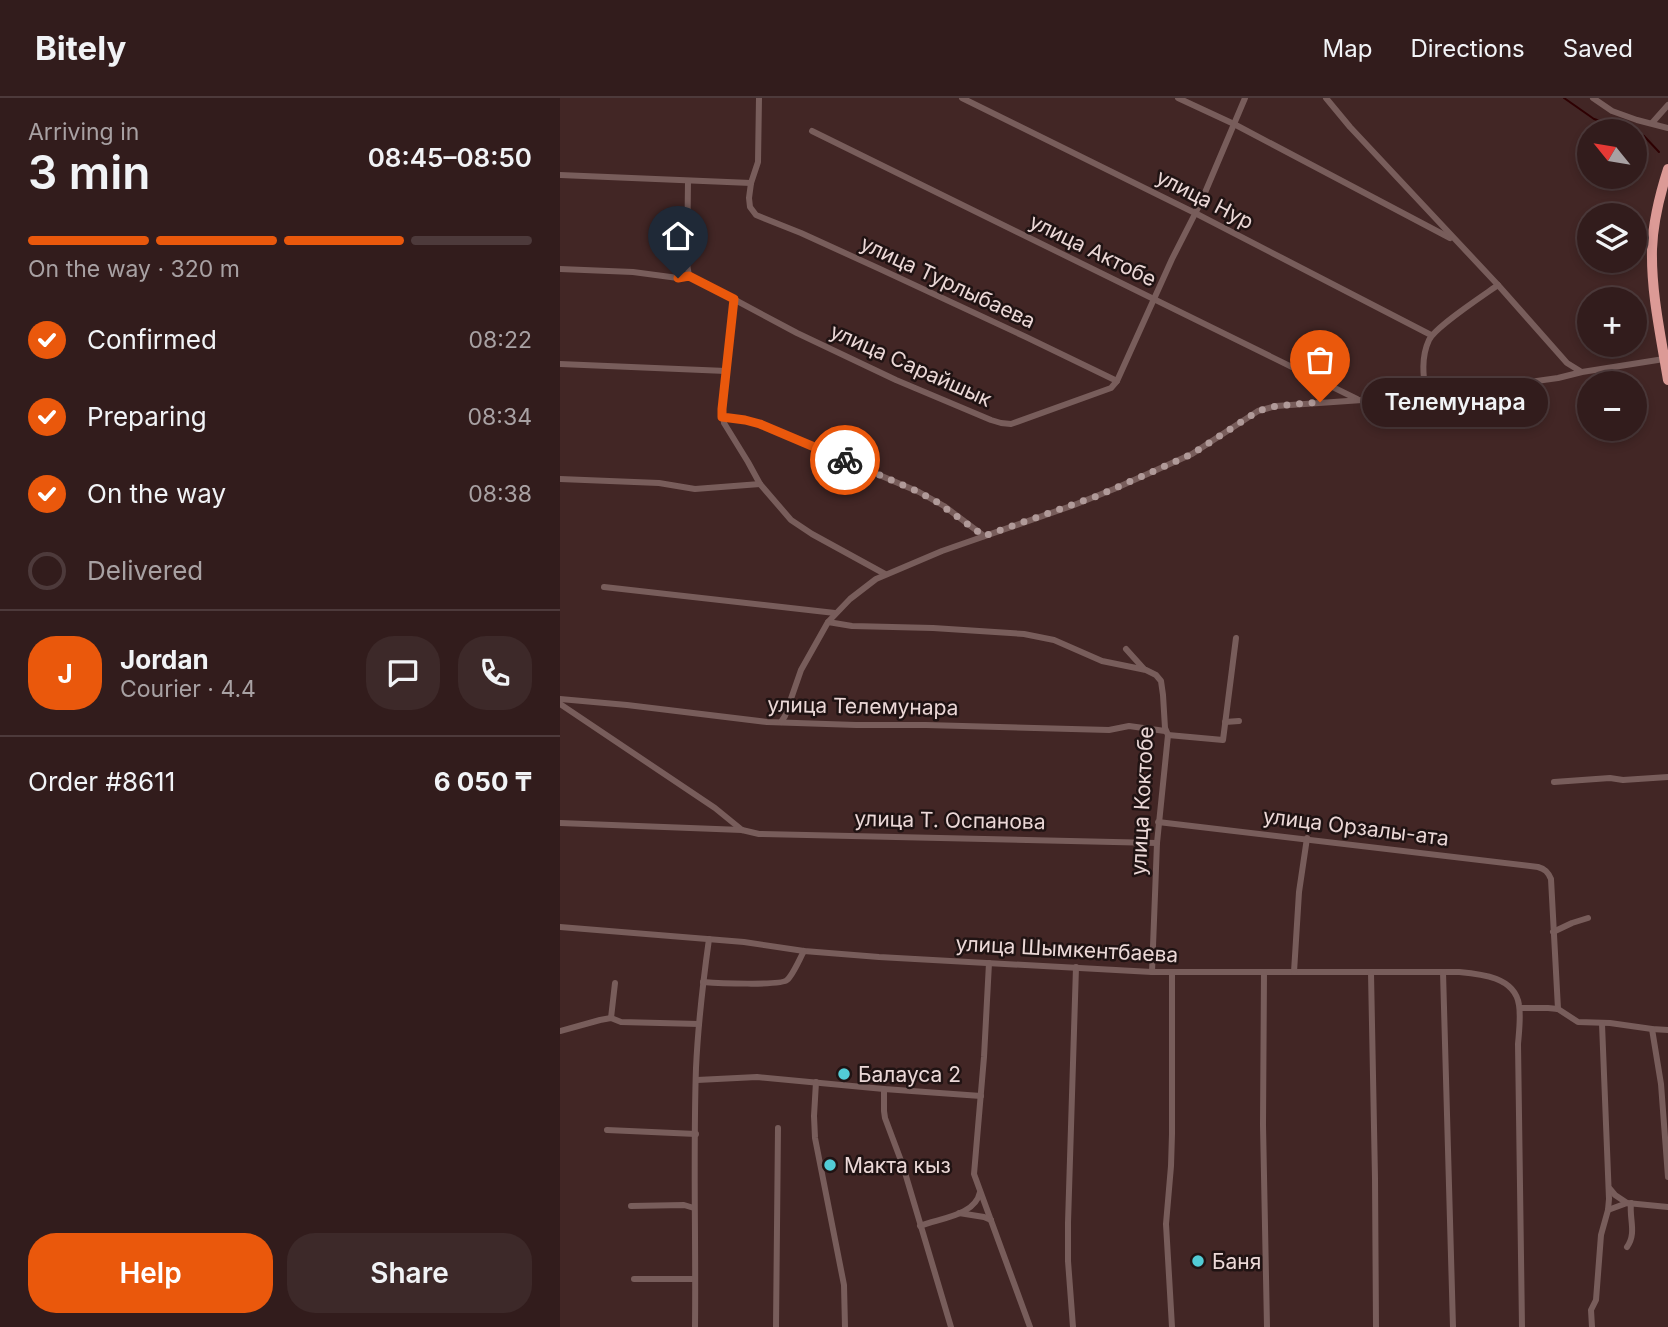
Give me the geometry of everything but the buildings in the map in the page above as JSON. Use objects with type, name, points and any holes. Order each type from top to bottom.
[{"type":"highway","points":[[1668,169],[1652,249],[1654,289],[1668,380]]},
{"type":"street","points":[[560,175],[751,183],[758,162],[759,98]]},
{"type":"street","name":"улица Нур","points":[[962,98],[1195,213],[1431,335]]},
{"type":"street","points":[[1178,98],[1234,124],[1454,240]]},
{"type":"street","points":[[1117,381],[1245,98]]},
{"type":"street","points":[[1326,98],[1567,363],[1580,371]]},
{"type":"street","points":[[1593,98],[1612,111],[1668,128]]},
{"type":"street","points":[[1652,123],[1668,105]]},
{"type":"street","name":"улица Актобе","points":[[812,131],[1359,400]]},
{"type":"street","points":[[560,269],[633,272],[678,278],[689,276],[688,181]]},
{"type":"street","name":"улица Турлыбаева","points":[[751,183],[750,207],[756,215],[802,233],[944,298],[1117,381]]},
{"type":"street","name":"улица Сарайшык","points":[[689,276],[797,333],[896,380],[1001,423],[1011,424],[1076,401],[1111,388],[1117,381]]},
{"type":"street","points":[[1426,394],[1424,356],[1431,335],[1498,285]]},
{"type":"street","points":[[734,299],[722,417],[724,423],[760,484],[791,520],[885,574]]},
{"type":"street","points":[[1588,371],[1664,359]]},
{"type":"street","points":[[560,364],[726,370]]},
{"type":"street","points":[[782,722],[802,670],[828,622],[867,585],[885,574],[1097,496],[1192,454],[1258,411],[1276,406],[1488,387],[1577,373]]},
{"type":"street","points":[[722,417],[760,424],[919,492],[944,506],[984,536]]},
{"type":"street","points":[[560,479],[659,483],[695,489],[760,484]]},
{"type":"street","points":[[604,587],[835,613]]},
{"type":"street","points":[[828,622],[852,626],[1024,634],[1054,640],[1102,662],[1143,669]]},
{"type":"street","points":[[1236,638],[1225,722],[1239,721]]},
{"type":"street","points":[[1126,649],[1143,669]]},
{"type":"street","name":"улица Коктобе","points":[[1143,669],[1156,675],[1161,681],[1166,733],[1158,822],[1152,972]]},
{"type":"street","points":[[560,701],[715,808],[742,830]]},
{"type":"street","name":"улица Телемунара","points":[[560,701],[627,705],[767,722],[1109,730],[1129,726],[1223,740],[1225,722]]},
{"type":"street","points":[[1554,782],[1668,777]]},
{"type":"street","name":"улица Орзалы-ата","points":[[1158,822],[1538,867],[1547,872],[1551,879],[1553,932]]},
{"type":"street","name":"улица Т. Оспанова","points":[[560,823],[742,830],[760,834],[1157,843]]},
{"type":"street","points":[[1294,972],[1299,892],[1307,838]]},
{"type":"street","points":[[1558,1009],[1553,932],[1588,918]]},
{"type":"street","name":"улица Шымкентбаева","points":[[560,927],[879,957],[1152,972],[1478,974],[1501,981],[1513,990],[1520,1008]]},
{"type":"street","points":[[695,1327],[694,1208],[699,1024],[709,939]]},
{"type":"street","points":[[704,982],[783,983],[789,979],[804,951]]},
{"type":"street","points":[[989,963],[974,1174],[1030,1327]]},
{"type":"street","points":[[1073,1327],[1068,1223],[1076,967]]},
{"type":"street","points":[[1264,972],[1263,1125],[1267,1327]]},
{"type":"street","points":[[1443,972],[1453,1327]]},
{"type":"street","points":[[1172,973],[1172,1134],[1166,1224],[1172,1327]]},
{"type":"street","points":[[1371,973],[1376,1327]]},
{"type":"street","points":[[611,1018],[615,984]]},
{"type":"street","points":[[1522,1327],[1518,1044],[1520,1008],[1558,1009],[1578,1021],[1668,1030]]},
{"type":"street","points":[[560,1031],[611,1018],[621,1022],[699,1024]]},
{"type":"street","points":[[1592,1327],[1591,1314],[1596,1300],[1601,1234],[1608,1210],[1609,1186],[1602,1024]]},
{"type":"street","points":[[1652,1029],[1661,1084],[1668,1177]]},
{"type":"street","points":[[697,1080],[757,1077],[981,1096]]},
{"type":"street","points":[[816,1082],[816,1138],[844,1285],[845,1327]]},
{"type":"street","points":[[884,1089],[885,1118],[903,1166],[951,1327]]},
{"type":"street","points":[[776,1327],[778,1128]]},
{"type":"street","points":[[607,1130],[696,1134]]},
{"type":"street","points":[[1609,1186],[1615,1195],[1629,1203],[1668,1207]]},
{"type":"street","points":[[920,1226],[958,1213],[977,1202],[981,1190]]},
{"type":"street","points":[[1608,1210],[1629,1203]]},
{"type":"street","points":[[1627,1247],[1632,1238],[1629,1203]]},
{"type":"street","points":[[631,1206],[684,1205],[694,1208]]},
{"type":"street","points":[[958,1213],[991,1220]]},
{"type":"street","points":[[634,1279],[694,1279]]},
{"type":"waterway","points":[[1564,98],[1594,119]]},
{"type":"waterway","points":[[1647,139],[1659,152]]},
{"type":"way so far","points":[[845,460],[919,492],[950,510],[984,536],[1097,496],[1192,454],[1268,407],[1320,402]]},
{"type":"place","name":"Телемунара","points":[[1320,402]]},
{"type":"place","name":"Балауса 2","points":[[844,1074]]},
{"type":"place","name":"Макта кыз","points":[[830,1165]]},
{"type":"place","name":"Баня","points":[[1198,1261]]},
{"type":"route","points":[[678,278],[689,276],[734,299],[722,417],[760,424],[845,460]]}]
